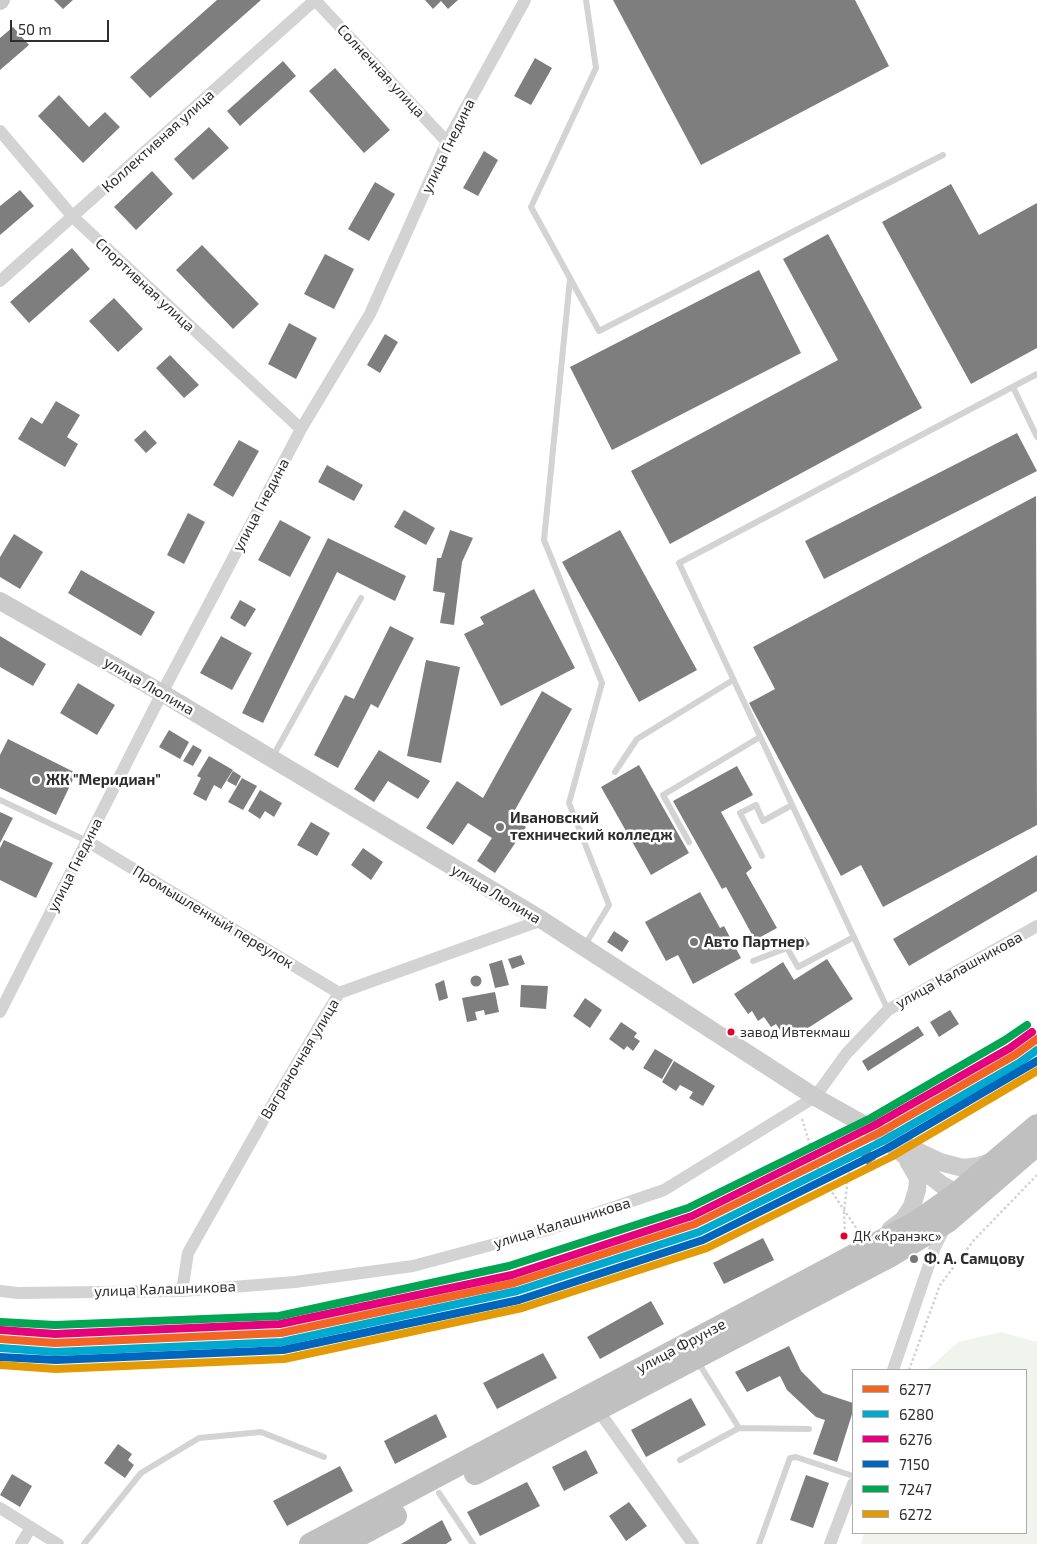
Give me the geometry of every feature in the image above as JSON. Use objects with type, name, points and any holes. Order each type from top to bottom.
[{"type":"highway","name":"улица Фрунзе","points":[[869,1247],[949,1221],[1037,1126]]},
{"type":"highway","name":"улица Фрунзе","points":[[310,1544],[594,1403],[691,1351],[869,1247],[916,1222],[957,1193],[996,1170],[1033,1151]]},
{"type":"highway","name":"улица Фрунзе","points":[[344,1544],[439,1493],[594,1403]]},
{"type":"main road","name":"улица Люлина","points":[[0,601],[162,693],[542,920],[878,1140],[948,1164],[996,1170]]},
{"type":"main road","points":[[878,1140],[903,1155],[942,1185],[957,1193],[957,1178],[948,1164]]},
{"type":"main road","points":[[869,1247],[903,1220],[912,1206],[917,1190],[918,1178],[914,1168],[903,1155]]},
{"type":"street","name":"Солнечная улица","points":[[315,0],[447,142]]},
{"type":"street","name":"Коллективная улица","points":[[0,281],[315,0]]},
{"type":"street","name":"улица Гнедина","points":[[0,1012],[162,693],[301,429],[370,314],[447,142],[525,0]]},
{"type":"street","name":"Спортивная улица","points":[[0,131],[73,217],[301,429]]},
{"type":"street","name":"Промышленный переулок","points":[[87,841],[339,993]]},
{"type":"street","name":"Ваграночная улица","points":[[182,1291],[188,1253],[265,1117],[339,993],[542,920]]},
{"type":"street","name":"улица Калашникова","points":[[0,1291],[18,1293],[182,1291],[295,1282],[413,1266],[547,1230],[664,1190],[815,1097],[846,1054],[888,1010],[1037,926]]},
{"type":"street","points":[[893,1369],[935,1248],[949,1221]]},
{"type":"street","points":[[594,1403],[693,1544]]},
{"type":"street","points":[[830,1544],[852,1487]]},
{"type":"street","points":[[0,1508],[58,1544]]},
{"type":"street","points":[[21,1544],[31,1527]]},
{"type":"lane","points":[[586,0],[596,68],[531,207],[599,331],[943,155]]},
{"type":"lane","points":[[570,278],[544,540],[602,683],[569,803],[609,906],[583,947]]},
{"type":"lane","points":[[888,1010],[679,563],[1037,374]]},
{"type":"lane","points":[[1012,387],[1037,437]]},
{"type":"lane","points":[[272,759],[361,598]]},
{"type":"lane","points":[[615,772],[637,740],[734,680]]},
{"type":"lane","points":[[689,842],[663,795],[760,737]]},
{"type":"lane","points":[[0,800],[87,841]]},
{"type":"lane","points":[[762,856],[740,813],[756,805],[764,821],[792,805]]},
{"type":"lane","points":[[754,960],[787,948],[798,966],[854,937]]},
{"type":"lane","points":[[691,1351],[739,1428]]},
{"type":"lane","points":[[680,1460],[739,1428],[808,1429]]},
{"type":"lane","points":[[84,1544],[141,1473],[199,1438],[261,1432],[324,1457]]},
{"type":"lane","points":[[759,1544],[790,1458],[796,1457],[852,1476]]},
{"type":"lane","points":[[439,1493],[473,1544]]},
{"type":"path","points":[[801,1115],[816,1164],[844,1212],[869,1247]]},
{"type":"path","points":[[845,1234],[846,1186],[852,1167],[870,1144],[878,1140]]},
{"type":"path","points":[[909,1369],[940,1285],[974,1240],[1037,1175]]},
{"type":"shaded area","points":[[1001,1332],[1037,1342],[1037,1544],[861,1544],[864,1534],[1027,1534],[1027,1369],[928,1369],[958,1342]]},
{"type":"building","points":[[54,0],[73,0],[63,9]]},
{"type":"building","points":[[217,0],[261,0],[150,98],[130,77]]},
{"type":"building","points":[[425,0],[458,0],[448,9],[441,1],[433,9]]},
{"type":"building","points":[[613,0],[855,0],[889,66],[701,165]]},
{"type":"building","points":[[13,27],[29,45],[0,70],[0,38]]},
{"type":"building","points":[[535,58],[552,68],[531,105],[514,96]]},
{"type":"building","points":[[283,61],[296,76],[240,126],[227,111]]},
{"type":"building","points":[[335,68],[390,130],[364,153],[309,91]]},
{"type":"building","points":[[59,95],[89,127],[105,112],[120,127],[83,163],[38,116]]},
{"type":"building","points":[[209,127],[229,148],[193,180],[174,159]]},
{"type":"building","points":[[484,151],[498,160],[478,196],[463,188]]},
{"type":"building","points":[[152,171],[173,194],[136,230],[114,207]]},
{"type":"building","points":[[375,182],[395,194],[369,241],[348,229]]},
{"type":"building","points":[[951,184],[979,235],[1037,203],[1037,348],[971,384],[882,222]]},
{"type":"building","points":[[20,190],[34,206],[0,235],[0,206]]},
{"type":"building","points":[[828,234],[922,408],[670,544],[631,471],[838,360],[783,259]]},
{"type":"building","points":[[202,245],[259,304],[233,329],[176,270]]},
{"type":"building","points":[[72,248],[90,269],[29,323],[10,302]]},
{"type":"building","points":[[325,254],[354,269],[334,309],[304,294]]},
{"type":"building","points":[[759,270],[801,353],[612,450],[570,367]]},
{"type":"building","points":[[114,298],[143,329],[118,352],[89,321]]},
{"type":"building","points":[[289,323],[317,338],[296,379],[268,364]]},
{"type":"building","points":[[385,334],[398,342],[380,373],[367,365]]},
{"type":"building","points":[[170,355],[199,385],[184,398],[156,368]]},
{"type":"building","points":[[56,401],[80,415],[67,437],[78,444],[65,467],[18,439],[31,417],[42,424]]},
{"type":"building","points":[[145,430],[157,443],[146,453],[134,440]]},
{"type":"building","points":[[1017,433],[1037,471],[824,579],[805,541]]},
{"type":"building","points":[[239,440],[259,451],[233,497],[213,485]]},
{"type":"building","points":[[327,465],[363,485],[354,501],[318,482]]},
{"type":"building","points":[[1036,496],[1037,825],[883,907],[861,865],[841,876],[749,703],[775,689],[753,647]]},
{"type":"building","points":[[404,510],[435,528],[426,545],[394,527]]},
{"type":"building","points":[[188,513],[205,522],[184,564],[167,555]]},
{"type":"building","points":[[280,520],[311,537],[290,577],[258,560]]},
{"type":"building","points":[[450,530],[473,538],[462,562],[454,625],[440,623],[445,593],[433,591],[437,558],[441,558]]},
{"type":"building","points":[[620,530],[697,670],[639,702],[562,562]]},
{"type":"building","points":[[14,534],[43,552],[20,589],[0,577],[0,557]]},
{"type":"building","points":[[328,538],[406,576],[395,601],[337,572],[263,723],[242,713]]},
{"type":"building","points":[[81,570],[155,612],[141,636],[68,593]]},
{"type":"building","points":[[534,589],[575,668],[501,706],[464,634],[484,624],[480,617]]},
{"type":"building","points":[[240,600],[256,609],[245,627],[230,618]]},
{"type":"building","points":[[390,626],[414,638],[378,708],[371,704],[338,768],[314,755],[345,695],[354,699]]},
{"type":"building","points":[[0,636],[46,664],[33,686],[0,667]]},
{"type":"building","points":[[221,636],[252,653],[232,690],[200,673]]},
{"type":"building","points":[[426,660],[460,667],[441,763],[407,756]]},
{"type":"building","points":[[78,683],[115,705],[97,735],[60,713]]},
{"type":"building","points":[[542,691],[572,709],[511,817],[526,827],[495,873],[477,861],[492,838],[468,823],[453,845],[426,828],[457,781],[483,798]]},
{"type":"building","points":[[169,730],[189,742],[180,759],[159,747]]},
{"type":"building","name":"ЖК \"Меридиан\"","points":[[8,739],[76,773],[56,815],[0,788],[0,755]]},
{"type":"building","points":[[193,745],[202,750],[193,766],[183,761]]},
{"type":"building","points":[[379,750],[430,781],[418,799],[388,781],[374,802],[354,789]]},
{"type":"building","points":[[209,756],[233,770],[221,789],[214,785],[206,801],[193,794],[201,778],[197,776]]},
{"type":"building","points":[[639,765],[689,853],[651,875],[601,787]]},
{"type":"building","points":[[737,766],[753,795],[721,812],[752,868],[746,873],[777,928],[755,940],[726,887],[722,889],[673,801]]},
{"type":"building","points":[[233,771],[241,776],[236,786],[227,781]]},
{"type":"building","points":[[242,778],[257,786],[243,810],[228,802]]},
{"type":"building","points":[[260,790],[282,803],[274,817],[265,811],[260,819],[248,811]]},
{"type":"building","points":[[0,812],[13,818],[0,843]]},
{"type":"building","points":[[311,822],[330,833],[317,856],[297,845]]},
{"type":"building","points":[[4,840],[53,863],[36,898],[0,880],[0,848]]},
{"type":"building","points":[[363,848],[383,862],[371,880],[351,865]]},
{"type":"building","points":[[1037,855],[1037,891],[909,966],[893,939]]},
{"type":"building","name":"Авто Партнер","points":[[700,892],[720,928],[724,926],[741,958],[693,984],[678,955],[666,961],[645,922]]},
{"type":"building","points":[[614,931],[629,941],[622,952],[607,942]]},
{"type":"building","points":[[805,937],[810,944],[799,952],[794,944]]},
{"type":"building","points":[[521,955],[525,964],[512,969],[508,959]]},
{"type":"building","points":[[827,959],[853,999],[791,1039],[787,1032],[783,1035],[776,1024],[771,1027],[764,1017],[758,1021],[752,1011],[748,1014],[734,994],[783,962],[794,980]]},
{"type":"building","points":[[502,960],[509,985],[495,988],[489,964]]},
{"type":"building","points":[[476,975],[482,981],[476,987],[470,981]]},
{"type":"building","points":[[444,980],[448,998],[439,1001],[435,984]]},
{"type":"building","points":[[521,985],[548,986],[546,1009],[520,1007]]},
{"type":"building","points":[[495,992],[499,1012],[485,1015],[484,1010],[475,1012],[477,1020],[467,1022],[462,998]]},
{"type":"building","points":[[585,998],[602,1010],[590,1028],[573,1016]]},
{"type":"building","points":[[950,1010],[959,1024],[939,1037],[930,1022]]},
{"type":"building","points":[[621,1022],[637,1033],[634,1037],[640,1041],[633,1051],[627,1046],[624,1050],[609,1039]]},
{"type":"building","points":[[918,1026],[924,1035],[868,1071],[862,1061]]},
{"type":"building","points":[[655,1049],[673,1060],[662,1079],[643,1068]]},
{"type":"building","points":[[674,1061],[715,1086],[703,1106],[689,1098],[693,1092],[680,1085],[676,1091],[662,1082]]},
{"type":"building","points":[[870,1150],[876,1159],[867,1165],[861,1156]]},
{"type":"building","points":[[763,1238],[774,1260],[724,1284],[713,1263]]},
{"type":"building","points":[[651,1301],[664,1324],[600,1359],[587,1337]]},
{"type":"building","points":[[789,1346],[801,1371],[823,1393],[852,1403],[852,1414],[837,1462],[813,1454],[825,1420],[816,1417],[787,1390],[780,1376],[747,1392],[735,1372]]},
{"type":"building","points":[[543,1353],[557,1378],[497,1409],[483,1383]]},
{"type":"building","points":[[691,1398],[706,1425],[646,1457],[631,1430]]},
{"type":"building","points":[[436,1414],[447,1437],[395,1464],[384,1441]]},
{"type":"building","points":[[118,1444],[132,1454],[128,1460],[134,1465],[125,1478],[104,1463]]},
{"type":"building","points":[[586,1450],[598,1473],[564,1491],[552,1467]]},
{"type":"building","points":[[340,1466],[353,1491],[287,1526],[273,1501]]},
{"type":"building","points":[[12,1474],[32,1486],[20,1507],[0,1495]]},
{"type":"building","points":[[806,1475],[829,1483],[813,1528],[790,1520]]},
{"type":"building","points":[[527,1482],[540,1506],[480,1536],[467,1512]]},
{"type":"building","points":[[629,1502],[647,1526],[626,1541],[609,1516]]},
{"type":"building","points":[[442,1520],[452,1540],[446,1544],[401,1544]]},
{"type":"transit line","name":"7247","points":[[1,1322],[55,1325],[279,1316],[509,1266],[688,1208],[871,1118],[1005,1040],[1027,1025]]},
{"type":"transit line","name":"6276","points":[[1,1330],[55,1334],[280,1324],[512,1275],[692,1216],[875,1125],[1010,1048],[1032,1032]]},
{"type":"transit line","name":"6277","points":[[0,1339],[55,1343],[281,1333],[514,1283],[695,1224],[879,1133],[1015,1055],[1037,1039]]},
{"type":"transit line","name":"6280","points":[[0,1348],[55,1352],[282,1342],[517,1291],[699,1232],[883,1141],[1019,1063],[1037,1050]]},
{"type":"transit line","name":"7150","points":[[0,1357],[56,1360],[283,1350],[519,1300],[703,1240],[888,1148],[1037,1061]]},
{"type":"transit line","name":"6272","points":[[0,1365],[56,1369],[284,1359],[522,1308],[707,1248],[891,1157],[1037,1071]]},
{"type":"place","name":"ЖК \"Меридиан\"","points":[[36,780]]},
{"type":"place","name":"Ивановский технический колледж","points":[[500,827]]},
{"type":"place","name":"Авто Партнер","points":[[694,942]]},
{"type":"place","name":"завод Ивтекмаш","points":[[731,1032]]},
{"type":"place","name":"ДК «Кранэкс»","points":[[844,1236]]},
{"type":"place","name":"Ф. А. Самцову","points":[[914,1259]]}]
